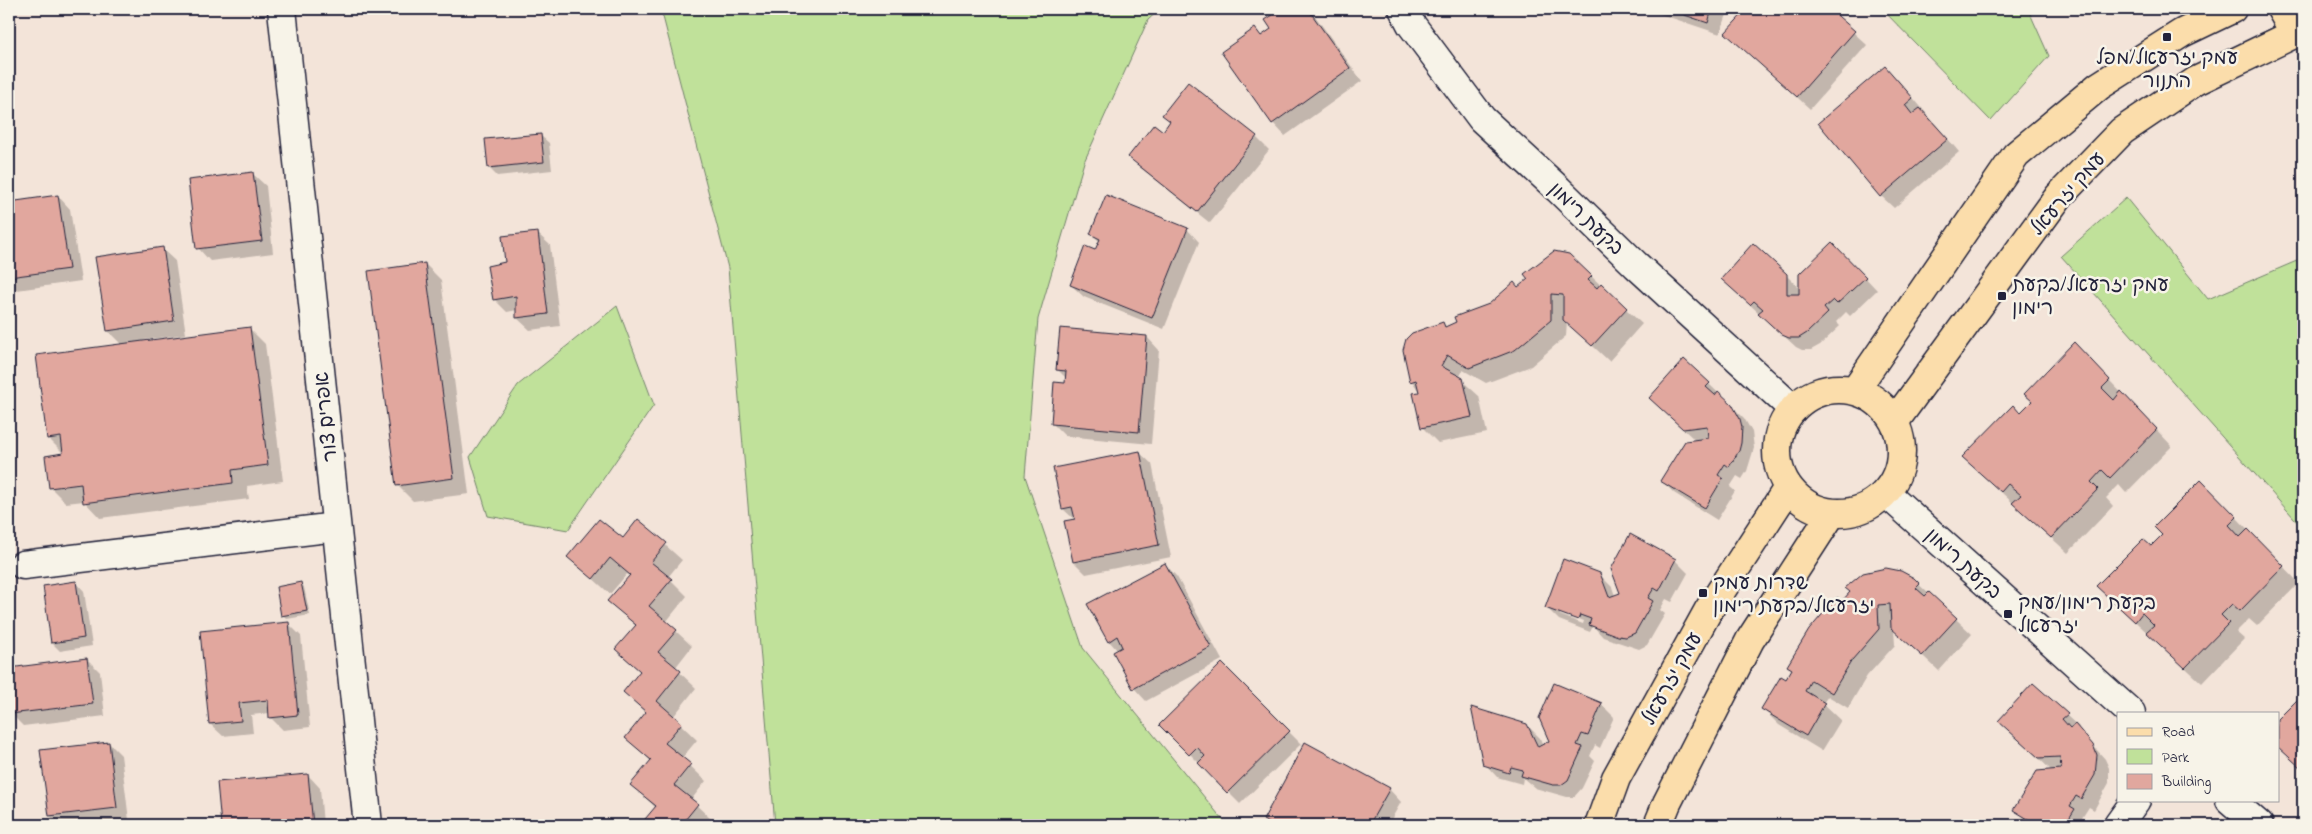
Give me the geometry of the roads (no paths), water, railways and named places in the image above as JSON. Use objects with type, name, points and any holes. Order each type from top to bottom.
[{"type":"main road","points":[[1855,390],[2016,155],[2099,86],[2182,33],[2232,9]]},
{"type":"main road","points":[[2281,9],[2289,23],[2301,34]]},
{"type":"main road","name":"עמק יזרעאל","points":[[1895,421],[2059,196],[2122,131],[2196,81],[2301,34]]},
{"type":"main road","points":[[1838,388],[1855,390],[1878,402],[1895,421],[1902,451],[1900,466],[1895,480],[1886,493],[1875,503],[1847,514],[1832,514],[1807,505],[1788,488],[1781,476],[1777,448],[1784,421],[1792,409],[1806,398],[1821,391],[1838,388]]},
{"type":"main road","name":"עמק יזרעאל","points":[[1599,825],[1616,778],[1708,611],[1788,488]]},
{"type":"main road","points":[[1658,825],[1667,803],[1750,640],[1832,514]]},
{"type":"street","name":"אפרים צור","points":[[282,9],[368,825]]},
{"type":"street","name":"בקעת רימון","points":[[1403,9],[1411,24],[1482,119],[1792,409]]},
{"type":"street","name":"בקעת רימון","points":[[1886,493],[2130,712]]},
{"type":"street","points":[[23,565],[336,527]]},
{"type":"street","points":[[2118,825],[2135,802]]},
{"type":"street","points":[[2232,802],[2259,825]]},
{"type":"place","name":"עמק יזרעאל/מפל התנור","points":[[2167,37]]},
{"type":"place","name":"עמק יזרעאל/בקעת רימון","points":[[2002,296]]},
{"type":"place","name":"שדרות עמק יזרעאל/בקעת רימון","points":[[1703,593]]},
{"type":"place","name":"בקעת רימון/עמק יזרעאל","points":[[2008,614]]}]
